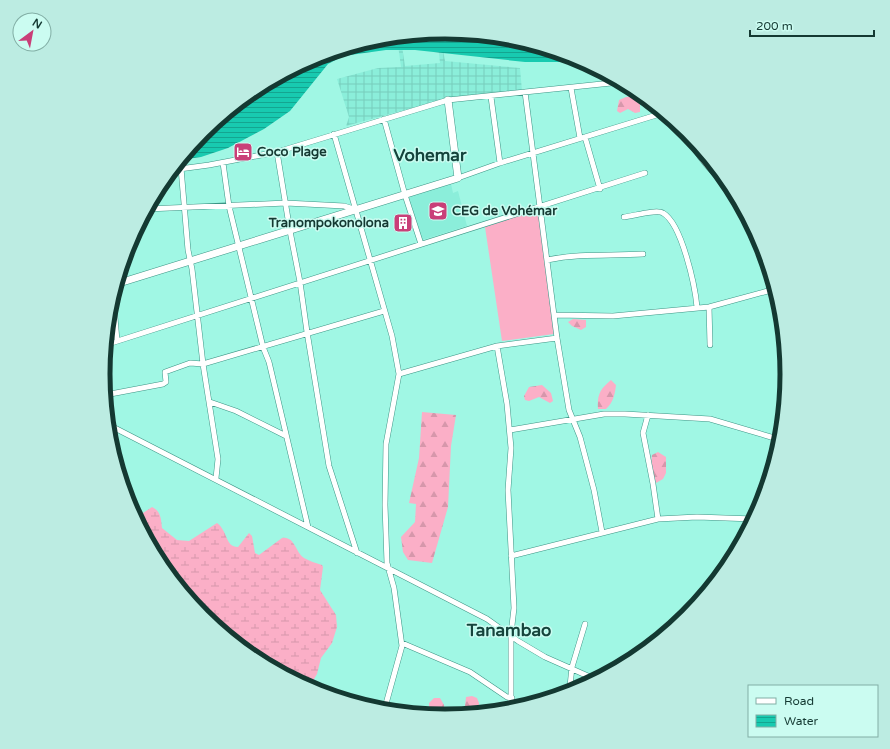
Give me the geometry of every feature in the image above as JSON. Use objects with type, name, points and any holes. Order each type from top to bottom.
[{"type":"street","points":[[216,478],[218,460],[203,364],[188,250],[181,168],[277,152],[448,100],[491,97],[611,83]]},
{"type":"street","points":[[571,88],[582,138],[600,189]]},
{"type":"street","points":[[525,92],[557,338],[569,410],[580,437],[594,490],[602,532]]},
{"type":"street","points":[[491,97],[500,163]]},
{"type":"street","points":[[448,100],[458,178]]},
{"type":"street","points":[[123,282],[290,231],[354,208],[405,195],[533,152],[657,115]]},
{"type":"street","points":[[384,119],[405,195],[421,244]]},
{"type":"street","points":[[334,134],[398,360],[399,374],[386,444],[385,505],[387,563],[390,570],[402,643],[386,705]]},
{"type":"street","points":[[277,152],[300,282],[329,466],[357,553]]},
{"type":"street","points":[[702,159],[716,177]]},
{"type":"street","points":[[223,162],[229,206],[240,246],[263,347],[269,362],[308,527]]},
{"type":"street","points":[[111,343],[539,206],[600,189],[645,173]]},
{"type":"street","points":[[153,209],[286,203],[344,206],[354,208]]},
{"type":"street","points":[[624,217],[658,211],[663,212],[668,217],[679,237],[690,267],[697,307]]},
{"type":"street","points":[[547,260],[570,255],[643,254]]},
{"type":"street","points":[[555,315],[613,316],[709,307],[770,290]]},
{"type":"street","points":[[709,307],[710,346]]},
{"type":"street","points":[[110,394],[163,384],[166,382],[165,372],[190,363],[203,364],[263,347],[307,332],[384,311]]},
{"type":"street","points":[[115,315],[117,341]]},
{"type":"street","points":[[399,374],[498,346],[557,338]]},
{"type":"street","points":[[498,346],[510,430],[511,448],[508,490],[511,556],[514,580],[511,634],[512,704]]},
{"type":"street","points":[[210,402],[236,411],[286,436]]},
{"type":"street","points":[[510,430],[604,414],[710,419],[774,438]]},
{"type":"street","points":[[648,416],[643,433],[658,519]]},
{"type":"street","points":[[114,427],[216,478],[357,553],[487,618],[545,657],[572,667],[590,676]]},
{"type":"street","points":[[511,556],[658,519],[698,516],[748,519]]},
{"type":"street","points":[[570,685],[572,667],[586,624]]},
{"type":"street","points":[[402,643],[470,672],[507,697],[512,698]]},
{"type":"shaded area","points":[[442,44],[445,61],[520,68],[522,91],[452,97],[346,126],[349,117],[337,79],[378,68],[401,67],[398,45]],"holes":[[[438,45],[440,63],[405,66],[402,46]]]},
{"type":"shaded area","name":"CEG de Vohémar","points":[[451,184],[453,193],[458,191],[467,226],[422,240],[409,197]]},
{"type":"green space","points":[[632,96],[640,102],[640,112],[635,113],[628,109],[620,113],[617,111],[619,100]]},
{"type":"green space","points":[[538,209],[554,334],[502,341],[485,227]]},
{"type":"green space","points":[[762,264],[765,274],[762,271]]},
{"type":"green space","points":[[573,319],[586,320],[586,327],[581,330],[572,326],[568,322]]},
{"type":"green space","points":[[611,380],[616,385],[612,401],[606,409],[598,409],[600,393],[604,386]]},
{"type":"green space","points":[[542,385],[551,393],[553,401],[550,403],[539,397],[529,401],[525,400],[524,396],[529,387]]},
{"type":"green space","points":[[422,412],[456,415],[451,446],[448,507],[432,563],[408,560],[403,552],[401,537],[415,522],[416,504],[409,503],[419,458]]},
{"type":"green space","points":[[658,452],[666,457],[666,473],[663,479],[656,483],[651,464],[652,455]]},
{"type":"green space","points":[[152,507],[155,509],[161,518],[162,528],[177,540],[189,541],[217,523],[221,526],[229,542],[234,546],[238,547],[249,533],[252,536],[255,553],[259,555],[282,538],[290,539],[304,558],[322,565],[320,590],[336,615],[337,627],[332,643],[321,658],[317,674],[312,682],[277,665],[241,641],[208,612],[179,579],[166,561],[154,542],[140,515]]},
{"type":"green space","points":[[472,696],[477,698],[479,703],[479,708],[466,709],[466,697]]},
{"type":"green space","points":[[434,698],[440,698],[444,705],[444,710],[429,709],[429,703]]},
{"type":"water","points":[[445,39],[467,40],[510,45],[532,50],[566,62],[525,62],[415,50],[386,50],[343,56],[328,64],[290,111],[264,129],[228,148],[201,157],[188,159],[208,137],[241,108],[277,84],[297,74],[358,50],[401,42]]},
{"type":"place","name":"Coco Plage","points":[[243,152]]},
{"type":"place","name":"CEG de Vohémar","points":[[438,211]]},
{"type":"place","name":"Tranompokonolona","points":[[403,223]]},
{"type":"district","name":"Vohemar","points":[[430,155]]},
{"type":"district","name":"Tanambao","points":[[509,630]]}]
